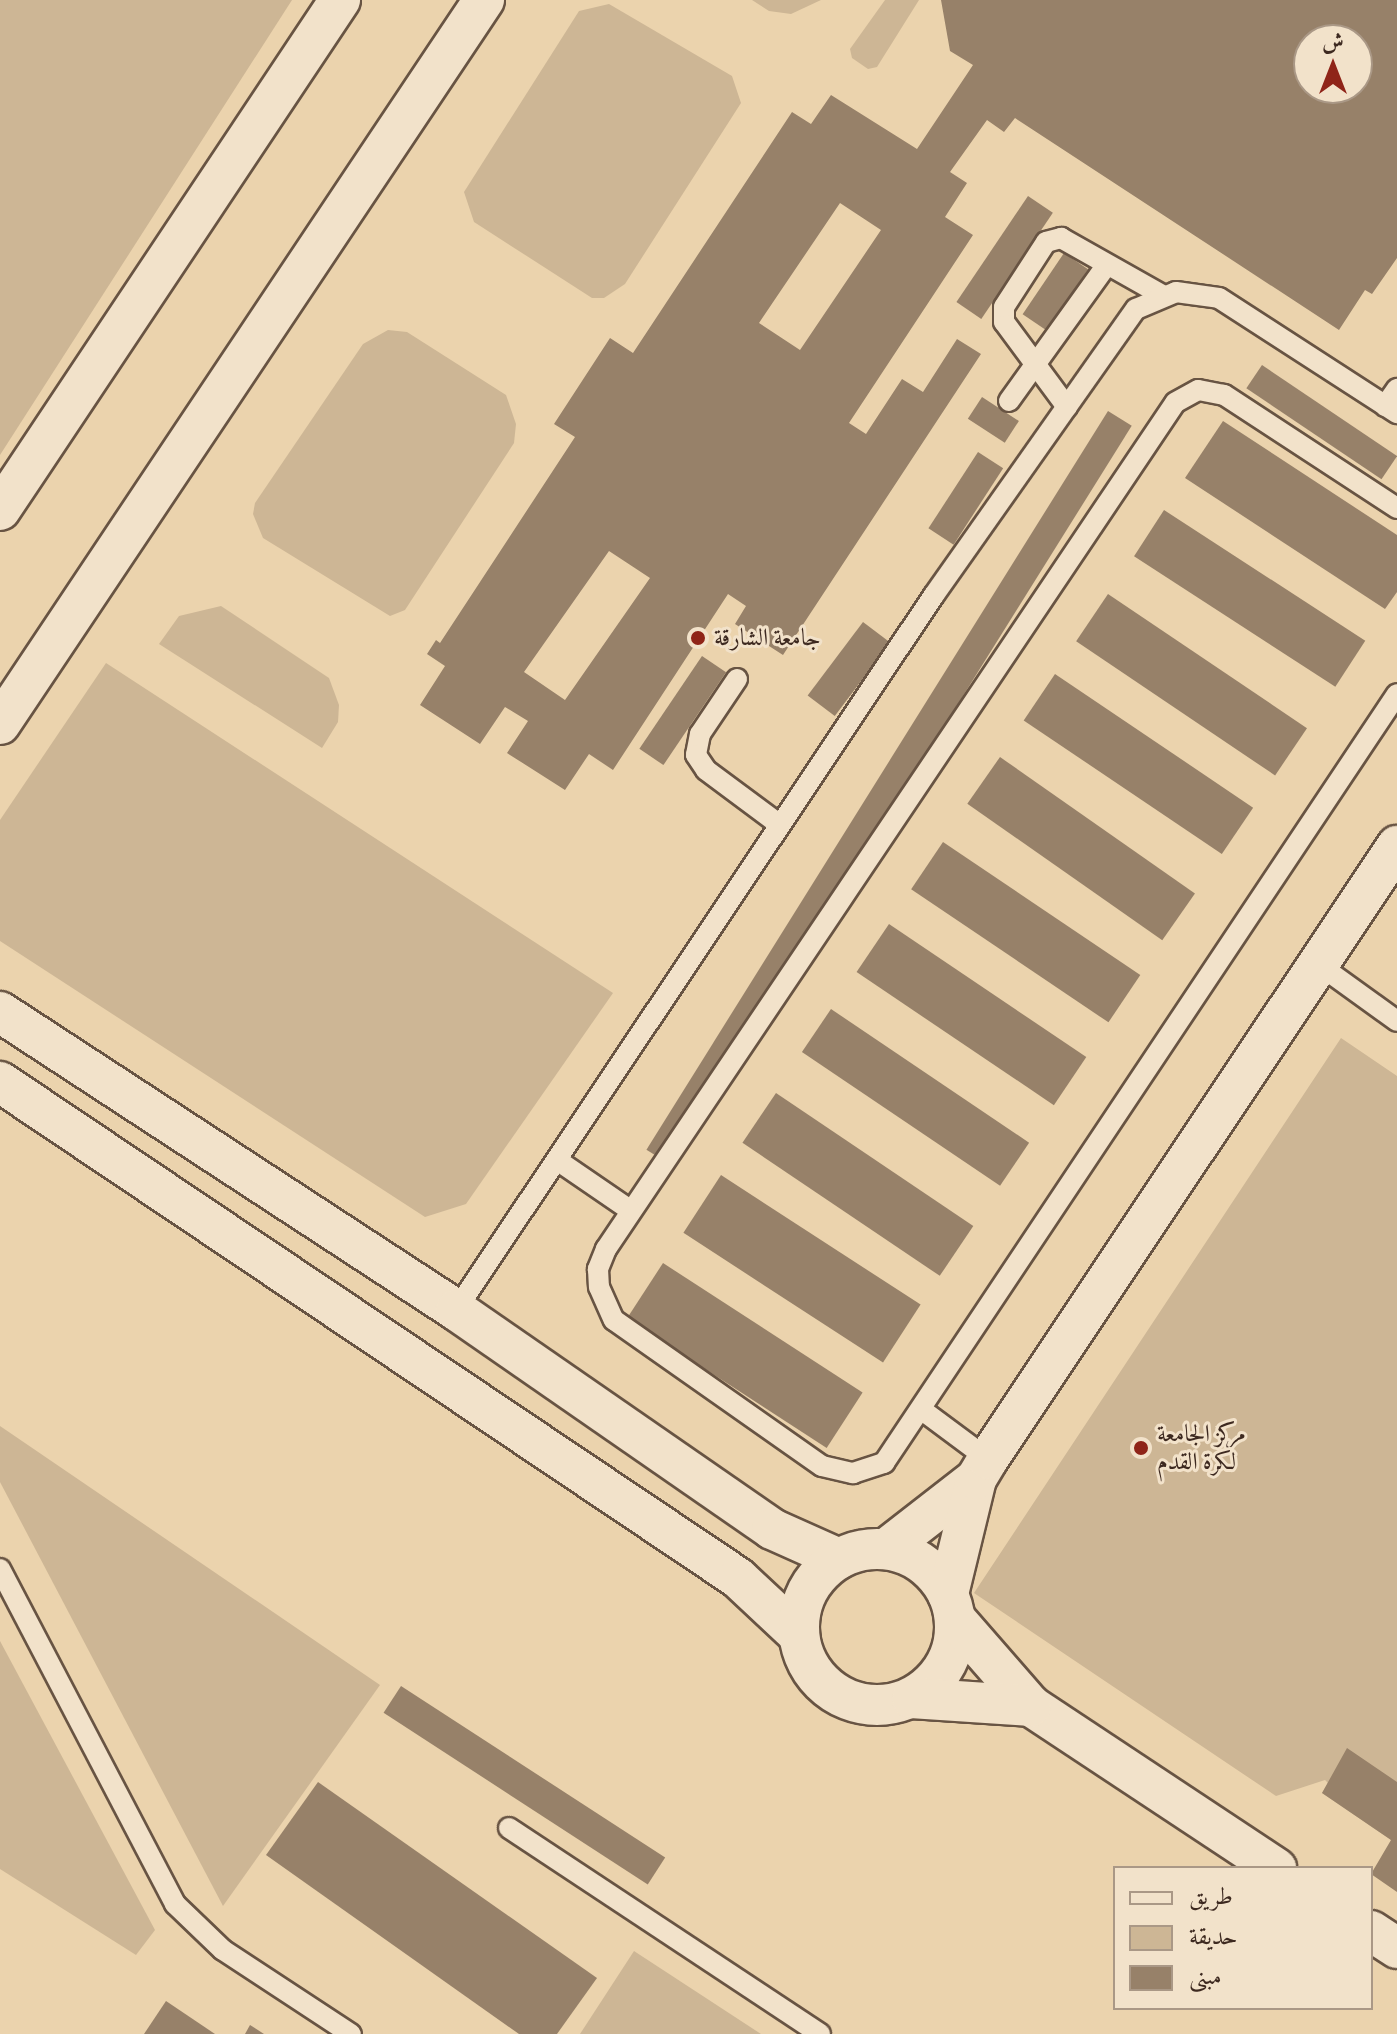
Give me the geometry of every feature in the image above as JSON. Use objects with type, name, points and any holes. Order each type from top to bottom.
[{"type":"street","points":[[0,510],[340,0]]},
{"type":"street","points":[[0,724],[484,0]]},
{"type":"street","points":[[799,1635],[808,1591],[839,1559],[886,1549],[982,1469],[1397,846]]},
{"type":"street","points":[[0,1012],[456,1310],[772,1529],[839,1559]]},
{"type":"street","points":[[0,1082],[738,1578],[799,1635],[819,1680],[839,1695],[888,1705],[912,1698],[1031,1706]]},
{"type":"street","points":[[912,1698],[937,1679],[952,1651],[952,1607],[982,1469]]},
{"type":"street","points":[[886,1549],[922,1565],[1031,1706],[1273,1866]]},
{"type":"street","points":[[1373,1932],[1397,1948]]},
{"type":"lane","points":[[1067,407],[1009,333],[1003,315],[1046,242],[1061,238],[1162,295]]},
{"type":"lane","points":[[1009,401],[1106,266]]},
{"type":"lane","points":[[456,1310],[780,825],[1125,319],[1162,295],[1190,292],[1219,298],[1393,403]]},
{"type":"lane","points":[[1397,508],[1224,395],[1198,390],[1175,403],[606,1249],[598,1269],[599,1287],[614,1320],[639,1342],[837,1472],[861,1472],[884,1463],[1397,694]]},
{"type":"lane","points":[[737,679],[700,734],[696,755],[706,770],[780,825]]},
{"type":"lane","points":[[1318,964],[1397,1021]]},
{"type":"lane","points":[[557,1160],[630,1210]]},
{"type":"lane","points":[[922,1410],[982,1469]]},
{"type":"lane","points":[[0,1569],[175,1904],[223,1950],[351,2034]]},
{"type":"lane","points":[[509,1828],[820,2034]]},
{"type":"green space","points":[[0,0],[292,0],[0,455]]},
{"type":"green space","points":[[752,0],[821,0],[791,14],[769,11]]},
{"type":"green space","points":[[885,0],[919,0],[877,67],[868,69],[852,58],[850,49]]},
{"type":"green space","points":[[609,4],[732,76],[741,103],[625,284],[604,298],[592,298],[474,222],[464,192],[579,11]]},
{"type":"green space","points":[[388,330],[407,332],[506,395],[516,424],[514,443],[405,610],[390,616],[263,538],[253,514],[255,503],[363,344]]},
{"type":"green space","points":[[221,606],[329,678],[339,705],[338,722],[322,748],[159,644],[179,616]]},
{"type":"green space","points":[[106,663],[613,993],[466,1204],[425,1217],[0,941],[0,820]]},
{"type":"green space","name":"مركز الجامعة لكرة القدم","points":[[1341,1038],[1397,1076],[1397,1844],[1322,1793],[1328,1783],[1325,1780],[1276,1796],[974,1593]]},
{"type":"green space","points":[[0,1426],[380,1685],[223,1906],[0,1482]]},
{"type":"green space","points":[[0,1641],[155,1930],[136,1955],[0,1869]]},
{"type":"green space","points":[[634,1951],[761,2034],[580,2034]]},
{"type":"building","points":[[941,0],[1397,0],[1397,258],[1372,294],[1365,290],[1339,330],[1015,118],[1004,132],[987,120],[950,172],[967,183],[945,217],[973,235],[849,423],[866,434],[902,379],[923,392],[957,339],[981,354],[783,655],[735,624],[746,606],[728,594],[613,770],[589,754],[565,790],[507,753],[528,721],[505,707],[480,744],[420,705],[445,666],[427,654],[436,640],[440,643],[575,437],[554,424],[610,338],[633,353],[792,112],[811,124],[831,95],[917,149],[973,65],[950,51]],"holes":[[[840,203],[881,230],[800,350],[759,323]],[[609,551],[650,578],[565,700],[524,672]]]},
{"type":"building","points":[[1028,196],[1053,213],[981,319],[956,302]]},
{"type":"building","points":[[1064,253],[1088,269],[1047,331],[1023,314]]},
{"type":"building","points":[[1262,365],[1397,456],[1381,479],[1246,388]]},
{"type":"building","points":[[982,397],[1019,421],[1005,443],[968,419]]},
{"type":"building","points":[[1108,411],[1132,426],[670,1164],[646,1150]]},
{"type":"building","points":[[1223,421],[1397,535],[1397,592],[1385,609],[1185,478]]},
{"type":"building","points":[[978,452],[1003,468],[954,545],[928,528]]},
{"type":"building","points":[[1164,510],[1365,641],[1335,687],[1134,556]]},
{"type":"building","points":[[1108,594],[1307,728],[1275,775],[1076,641]]},
{"type":"building","points":[[863,622],[890,642],[835,716],[808,695]]},
{"type":"building","points":[[702,656],[726,672],[663,765],[639,749]]},
{"type":"building","points":[[1055,674],[1253,808],[1222,854],[1024,720]]},
{"type":"building","points":[[1000,757],[1195,894],[1162,940],[967,804]]},
{"type":"building","points":[[943,842],[1140,975],[1108,1022],[911,889]]},
{"type":"building","points":[[889,924],[1086,1057],[1054,1105],[857,972]]},
{"type":"building","points":[[831,1009],[1029,1143],[1000,1186],[802,1052]]},
{"type":"building","points":[[776,1093],[973,1226],[940,1276],[742,1143]]},
{"type":"building","points":[[721,1175],[921,1305],[883,1362],[683,1233]]},
{"type":"building","points":[[663,1263],[863,1393],[827,1448],[627,1318]]},
{"type":"building","points":[[401,1686],[665,1858],[648,1884],[384,1713]]},
{"type":"building","points":[[1347,1748],[1397,1782],[1397,1892],[1373,1875],[1391,1840],[1322,1793]]},
{"type":"building","points":[[318,1782],[597,1978],[557,2034],[519,2034],[266,1855]]},
{"type":"building","points":[[166,2001],[215,2034],[144,2034]]},
{"type":"building","points":[[250,2025],[264,2034],[245,2034]]},
{"type":"place","name":"جامعة الشارقة","points":[[698,638]]},
{"type":"place","name":"مركز الجامعة لكرة القدم","points":[[1141,1448]]}]
